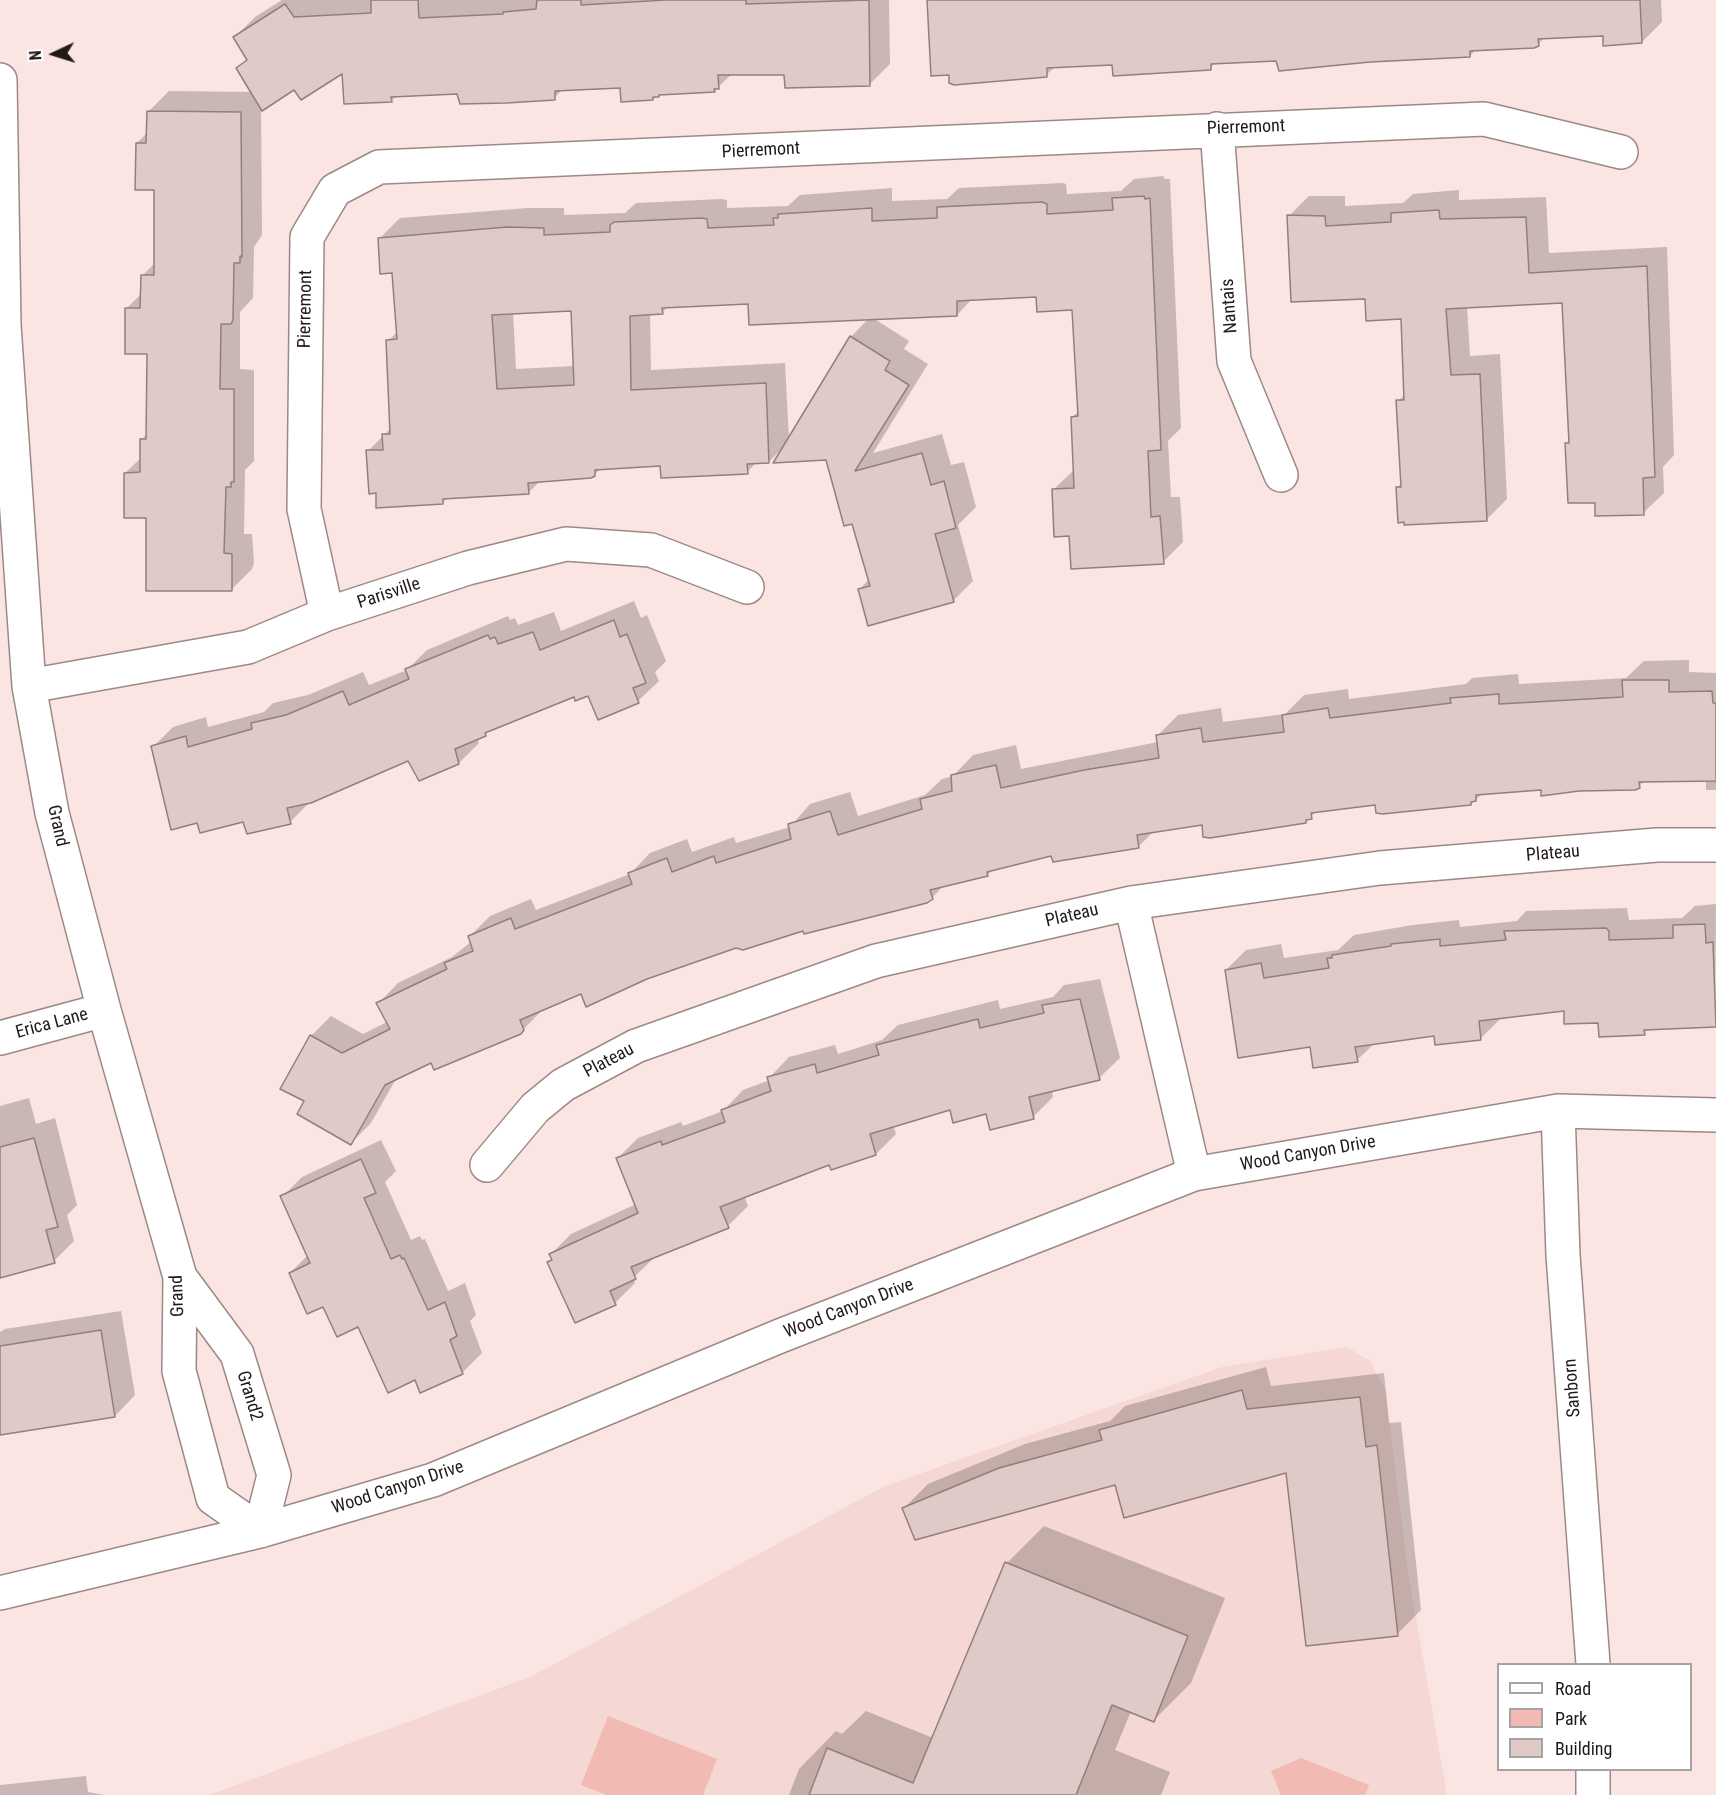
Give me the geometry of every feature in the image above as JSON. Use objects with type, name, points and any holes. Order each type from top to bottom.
[{"type":"street","name":"Grand","points":[[0,80],[4,325],[29,687],[52,813],[104,1011],[180,1277],[179,1371],[213,1498],[260,1531]]},
{"type":"street","name":"Pierremont","points":[[327,614],[304,510],[307,237],[335,190],[379,167],[1484,119],[1621,153]]},
{"type":"street","name":"Nantais","points":[[1216,129],[1234,361],[1281,475]]},
{"type":"street","name":"Parisville","points":[[29,687],[248,647],[327,614],[468,568],[566,544],[651,550],[747,587]]},
{"type":"street","name":"Plateau","points":[[487,1165],[535,1108],[563,1085],[636,1046],[876,961],[1131,903],[1380,868],[1657,845],[1716,845]]},
{"type":"street","points":[[1131,903],[1194,1174]]},
{"type":"street","name":"Erica Lane","points":[[0,1038],[104,1011]]},
{"type":"street","name":"Wood Canyon Drive","points":[[0,1593],[260,1531],[433,1480],[780,1336],[1194,1174],[1558,1111],[1716,1115]]},
{"type":"street","name":"Sanborn","points":[[1558,1111],[1563,1255],[1593,1663]]},
{"type":"street","name":"Grand2","points":[[180,1277],[237,1354],[274,1476],[260,1531]]},
{"type":"street","points":[[1593,1771],[1593,1795]]},
{"type":"shaded area","points":[[1347,1347],[1370,1361],[1386,1391],[1407,1567],[1447,1795],[209,1795],[530,1677],[885,1486],[1222,1367]]},
{"type":"green space","points":[[608,1716],[717,1759],[703,1795],[607,1795],[581,1785]]},
{"type":"green space","points":[[1301,1758],[1369,1785],[1365,1795],[1281,1795],[1271,1771]]},
{"type":"building","points":[[371,0],[418,0],[419,18],[503,14],[503,12],[536,9],[537,0],[581,0],[581,5],[666,0],[746,0],[746,4],[869,0],[870,86],[785,88],[784,75],[718,75],[719,89],[714,89],[715,92],[659,95],[659,97],[653,97],[653,100],[621,102],[620,88],[555,91],[555,100],[506,103],[460,104],[457,94],[391,97],[392,102],[344,104],[342,74],[301,100],[294,90],[262,111],[236,68],[247,60],[233,37],[285,4],[294,17],[371,13]]},
{"type":"building","points":[[927,0],[1640,0],[1642,43],[1603,46],[1603,36],[1538,39],[1539,46],[1534,48],[1470,51],[1470,57],[1370,62],[1279,71],[1276,61],[1211,64],[1211,70],[1113,76],[1112,65],[1047,68],[1047,77],[954,85],[949,83],[949,75],[931,76]]},
{"type":"building","points":[[147,111],[241,112],[242,257],[240,256],[240,263],[234,263],[233,320],[231,324],[221,324],[220,389],[234,389],[234,482],[231,482],[231,487],[226,487],[224,553],[232,554],[232,591],[146,591],[146,518],[124,518],[124,473],[140,472],[140,439],[146,439],[147,354],[125,354],[125,308],[140,308],[141,275],[154,275],[154,190],[135,190],[136,143],[146,143]]},
{"type":"building","points":[[1144,196],[1145,199],[1150,198],[1161,450],[1148,451],[1151,517],[1160,516],[1164,564],[1071,569],[1069,536],[1054,537],[1052,489],[1074,488],[1071,417],[1078,416],[1072,310],[1037,312],[1036,297],[957,301],[957,316],[749,325],[748,304],[662,308],[663,314],[630,316],[631,390],[766,383],[769,463],[747,464],[748,474],[661,478],[660,466],[595,470],[595,476],[591,478],[528,483],[529,494],[443,499],[443,504],[376,508],[376,493],[369,494],[366,450],[383,450],[382,434],[390,434],[386,340],[397,339],[392,273],[380,274],[378,238],[507,227],[544,228],[544,235],[610,232],[610,225],[614,222],[701,218],[707,219],[708,228],[774,225],[773,218],[778,218],[778,214],[872,208],[872,221],[937,218],[937,207],[1042,202],[1047,204],[1047,214],[1113,210],[1112,198]],"holes":[[[571,311],[574,385],[497,389],[492,315]]]},
{"type":"building","points":[[1439,210],[1440,219],[1526,217],[1529,273],[1647,266],[1655,477],[1643,478],[1644,515],[1595,516],[1595,503],[1568,503],[1565,443],[1569,443],[1562,303],[1446,309],[1451,375],[1480,374],[1487,521],[1404,525],[1404,522],[1398,523],[1396,487],[1401,487],[1396,400],[1404,400],[1401,319],[1366,321],[1365,299],[1291,302],[1287,215],[1325,216],[1326,226],[1391,222],[1391,213]]},
{"type":"building","points":[[850,336],[890,361],[885,370],[909,385],[855,471],[922,453],[931,485],[944,481],[956,528],[935,534],[954,602],[868,626],[858,589],[870,586],[852,524],[844,526],[826,460],[773,463]]},
{"type":"building","points":[[614,620],[620,637],[627,634],[646,683],[633,688],[639,703],[598,720],[588,696],[575,701],[574,697],[485,733],[486,736],[455,749],[459,764],[419,781],[408,761],[311,803],[287,808],[291,824],[247,834],[243,822],[200,833],[197,823],[171,830],[151,746],[186,736],[188,747],[252,729],[251,723],[286,715],[343,691],[349,705],[409,679],[405,669],[488,635],[490,639],[495,637],[498,644],[533,632],[540,650]]},
{"type":"building","points":[[1622,680],[1669,680],[1669,692],[1712,691],[1713,703],[1716,703],[1716,781],[1639,782],[1640,788],[1635,790],[1579,791],[1541,796],[1541,790],[1476,795],[1476,801],[1471,802],[1471,805],[1382,814],[1376,813],[1375,805],[1311,813],[1312,819],[1306,820],[1306,823],[1210,838],[1203,837],[1202,825],[1137,835],[1139,848],[1053,862],[1051,856],[987,872],[988,876],[930,890],[933,899],[927,903],[804,934],[803,931],[743,950],[736,948],[647,979],[586,1007],[581,994],[520,1020],[524,1030],[521,1034],[434,1070],[431,1063],[385,1085],[351,1145],[297,1114],[304,1101],[280,1089],[310,1035],[342,1053],[390,1029],[376,1003],[447,969],[444,963],[473,951],[468,936],[511,918],[515,929],[632,884],[628,873],[667,858],[672,872],[714,856],[716,863],[791,839],[788,824],[830,811],[838,835],[922,809],[920,799],[952,791],[951,775],[996,765],[1001,788],[1084,770],[1159,758],[1156,735],[1201,728],[1203,742],[1284,732],[1282,715],[1328,708],[1330,718],[1451,703],[1450,698],[1499,694],[1499,704],[1623,697]]},
{"type":"building","points":[[1705,924],[1706,943],[1713,942],[1716,1027],[1644,1030],[1645,1035],[1599,1037],[1598,1023],[1564,1024],[1564,1011],[1479,1021],[1481,1040],[1435,1045],[1434,1036],[1355,1047],[1358,1062],[1313,1068],[1310,1047],[1238,1058],[1225,970],[1261,963],[1264,978],[1329,968],[1327,958],[1332,958],[1332,955],[1391,946],[1391,944],[1440,939],[1440,946],[1506,940],[1504,931],[1606,928],[1609,931],[1609,940],[1673,938],[1673,925]]},
{"type":"building","points":[[1080,999],[1100,1080],[1029,1097],[1034,1119],[990,1130],[986,1114],[953,1123],[950,1110],[870,1134],[876,1155],[831,1170],[829,1165],[720,1207],[729,1228],[631,1267],[636,1279],[610,1291],[616,1305],[575,1323],[547,1262],[552,1260],[549,1254],[638,1213],[616,1158],[661,1141],[662,1145],[725,1122],[721,1110],[771,1091],[767,1077],[815,1064],[817,1073],[879,1055],[876,1045],[978,1019],[980,1028],[1044,1013],[1042,1005]]},
{"type":"building","points":[[34,1138],[58,1227],[46,1230],[55,1263],[0,1278],[0,1147]]},
{"type":"building","points":[[361,1159],[376,1193],[364,1198],[391,1259],[400,1255],[402,1259],[404,1258],[428,1310],[445,1302],[457,1336],[450,1340],[463,1374],[420,1393],[415,1380],[388,1393],[358,1327],[337,1337],[323,1307],[307,1314],[289,1273],[310,1263],[280,1196]]},
{"type":"building","points":[[101,1330],[115,1417],[0,1435],[0,1346]]},
{"type":"building","points":[[1242,1390],[1247,1409],[1360,1397],[1366,1447],[1377,1445],[1398,1636],[1306,1646],[1286,1473],[1124,1518],[1115,1485],[915,1540],[902,1508],[999,1468],[1102,1440],[1099,1430]]},
{"type":"building","points":[[1005,1562],[1188,1636],[1154,1722],[1112,1705],[1076,1795],[809,1795],[827,1748],[913,1783]]}]
